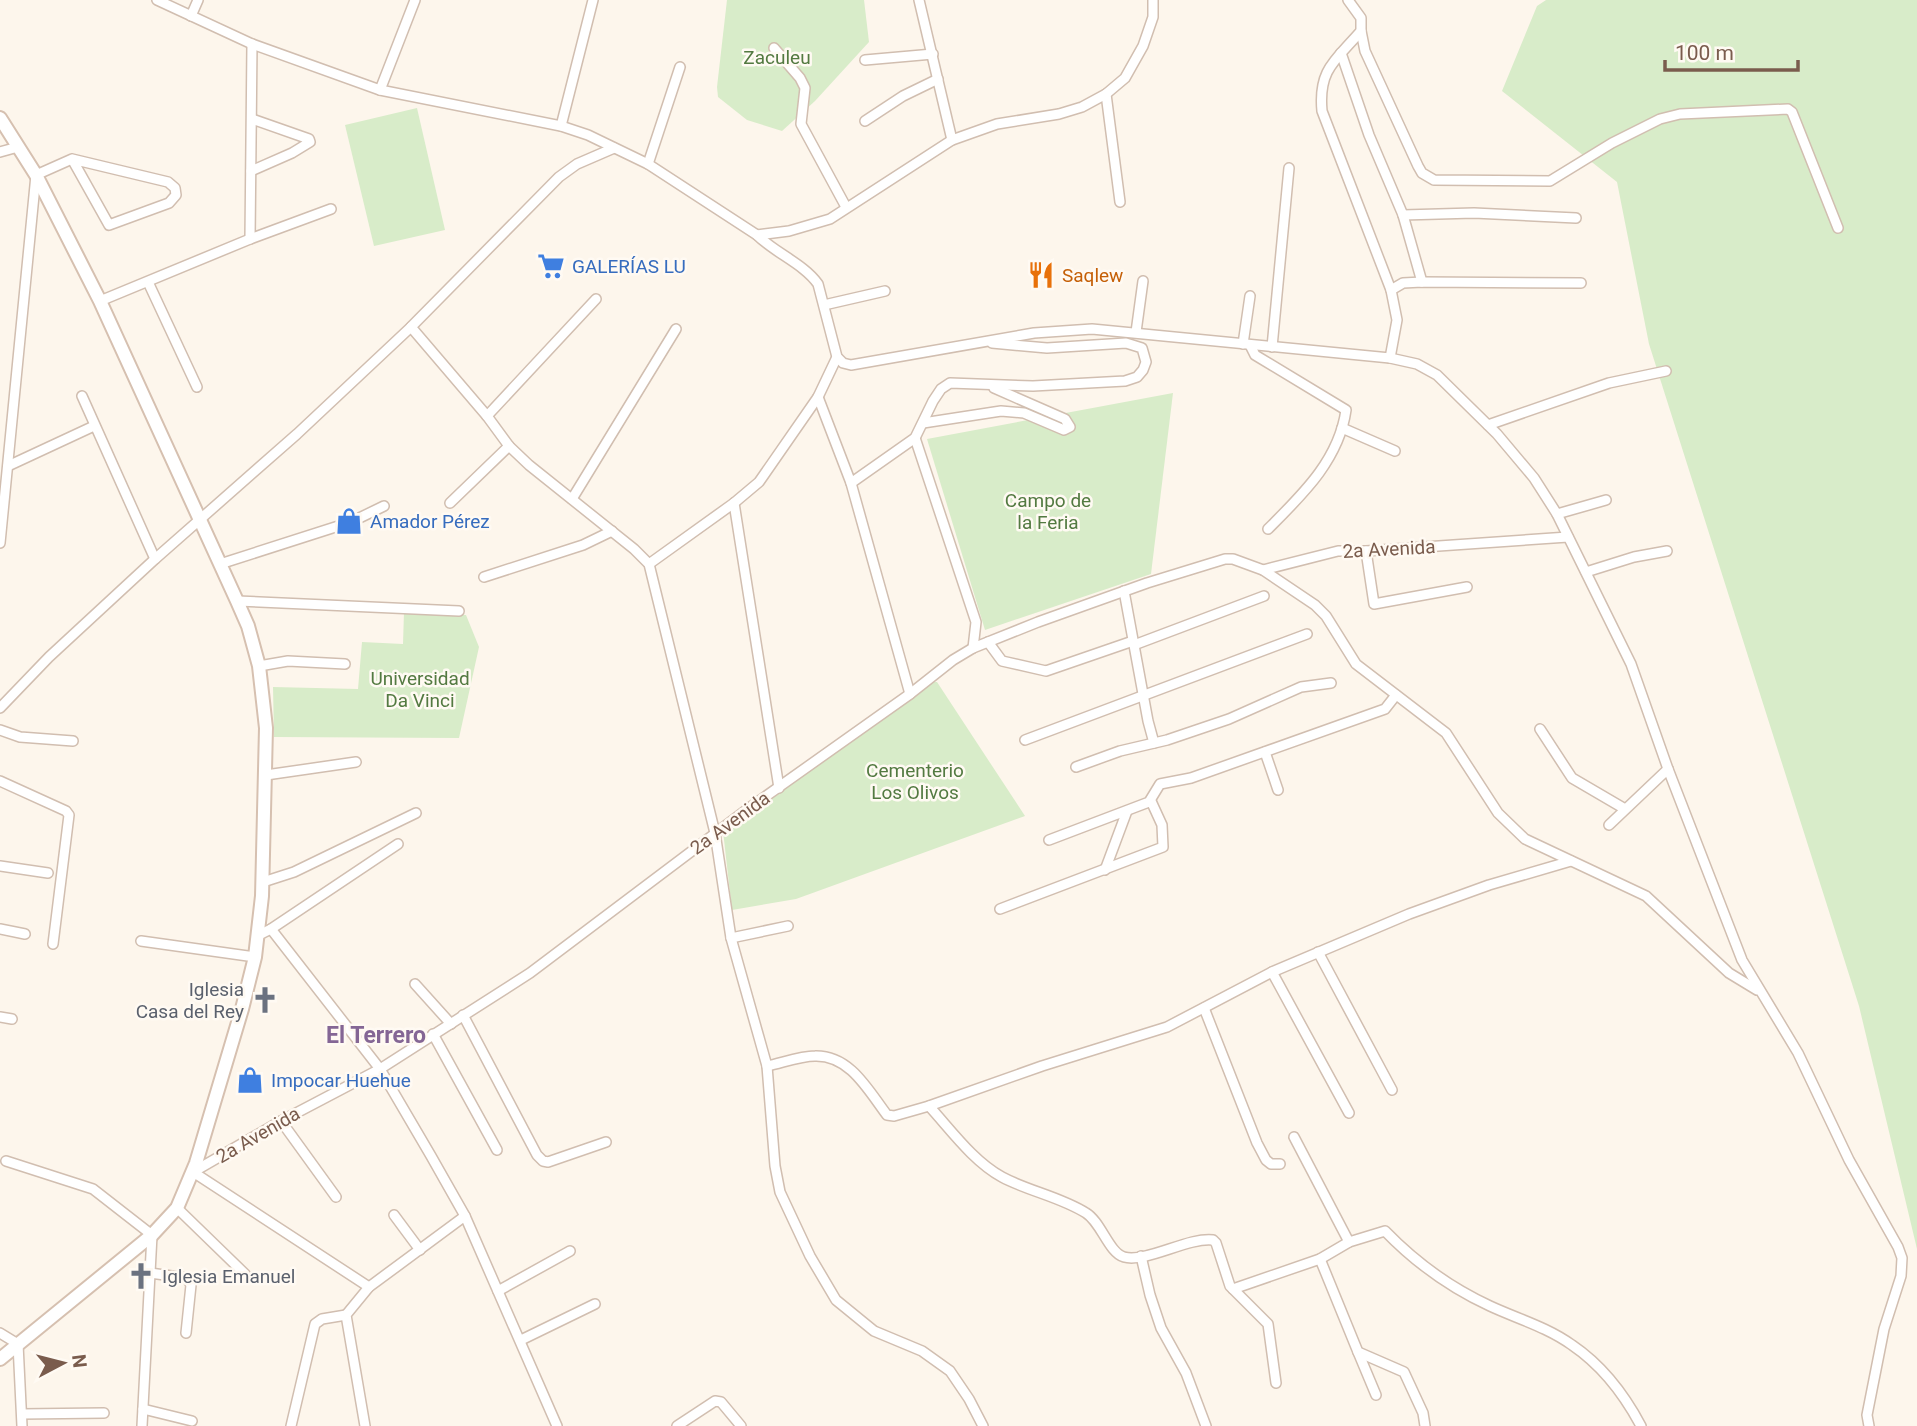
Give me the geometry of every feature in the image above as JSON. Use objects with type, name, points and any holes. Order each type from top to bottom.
[{"type":"street","points":[[157,0],[252,44],[380,90],[561,126],[648,164],[757,235],[771,249],[812,276],[818,284],[837,357],[843,363],[851,365],[976,341],[1092,329],[1390,358],[1417,364],[1437,375],[1488,425],[1534,478],[1557,514],[1631,664],[1668,769],[1742,960],[1815,1086],[1849,1160],[1902,1258],[1901,1276],[1891,1301],[1881,1341],[1867,1415],[1869,1426]]},
{"type":"street","points":[[178,10],[182,0]]},
{"type":"street","points":[[191,16],[198,0]]},
{"type":"street","points":[[380,90],[415,0]]},
{"type":"street","points":[[561,126],[593,0]]},
{"type":"street","points":[[919,0],[952,140]]},
{"type":"street","points":[[1348,0],[1361,18],[1365,51],[1418,166],[1422,173],[1434,180],[1550,181],[1612,143],[1660,119],[1680,114],[1788,108],[1792,112],[1838,228]]},
{"type":"street","points":[[757,235],[789,231],[830,219],[952,140],[997,124],[1059,114],[1082,107],[1106,94],[1125,78],[1143,46],[1155,3]]},
{"type":"street","points":[[1361,30],[1325,72],[1321,85],[1322,111],[1391,290],[1397,320],[1390,358]]},
{"type":"street","points":[[250,239],[252,44]]},
{"type":"street","points":[[774,48],[800,78],[805,88],[801,124],[846,207]]},
{"type":"street","points":[[1341,53],[1369,135],[1403,215],[1422,282]]},
{"type":"street","points":[[865,60],[933,54]]},
{"type":"street","points":[[648,164],[680,67]]},
{"type":"street","points":[[865,121],[903,96],[938,79]]},
{"type":"street","points":[[1106,94],[1120,202]]},
{"type":"street","points":[[0,118],[36,175],[100,301],[248,626],[260,666],[266,727],[266,775],[259,935],[242,1009],[193,1172],[369,1287]]},
{"type":"street","points":[[251,171],[310,142],[309,139],[252,119]]},
{"type":"street","points":[[0,152],[18,147]]},
{"type":"street","points":[[0,708],[49,657],[411,327],[559,177],[577,164],[614,148]]},
{"type":"street","points":[[36,175],[72,159],[168,182],[175,188],[176,195],[169,203],[109,225],[72,159]]},
{"type":"street","points":[[1272,347],[1289,168]]},
{"type":"street","points":[[0,543],[36,175]]},
{"type":"street","points":[[100,301],[331,209]]},
{"type":"street","points":[[1403,215],[1474,213],[1576,218]]},
{"type":"street","points":[[1136,332],[1143,281]]},
{"type":"street","points":[[148,282],[197,387]]},
{"type":"street","points":[[1391,290],[1403,283],[1422,282],[1581,283]]},
{"type":"street","points":[[824,305],[885,291]]},
{"type":"street","points":[[1250,296],[1246,345],[1255,355],[1345,408],[1342,428],[1327,461],[1310,488],[1268,529]]},
{"type":"street","points":[[487,416],[596,299]]},
{"type":"street","points":[[411,327],[509,446],[529,466],[612,531],[649,564],[715,833],[731,938],[767,1066],[775,1166],[780,1192],[810,1256],[836,1300],[874,1331],[922,1351],[950,1371],[983,1426]]},
{"type":"street","points":[[572,499],[676,329]]},
{"type":"street","points":[[851,483],[915,438],[941,388],[950,383],[1033,386],[1125,381],[1137,377],[1143,370],[1145,354],[1136,345],[1126,343],[1048,348],[976,341]]},
{"type":"street","points":[[649,564],[759,482],[818,397],[837,357]]},
{"type":"street","points":[[1488,425],[1609,383],[1666,371]]},
{"type":"street","points":[[923,423],[1001,411],[1024,413],[1064,430],[1070,427],[1065,419],[986,385]]},
{"type":"street","points":[[82,396],[155,559]]},
{"type":"street","points":[[818,397],[851,483],[910,694]]},
{"type":"street","points":[[8,466],[94,426]]},
{"type":"street","points":[[1342,428],[1395,451]]},
{"type":"street","points":[[915,438],[976,622],[974,648]]},
{"type":"street","points":[[450,503],[509,446]]},
{"type":"street","points":[[1557,514],[1606,500]]},
{"type":"street","points":[[734,503],[779,788]]},
{"type":"street","points":[[220,564],[351,522],[384,506]]},
{"type":"street","points":[[484,577],[583,545],[612,531]]},
{"type":"street","name":"2a Avenida","points":[[0,1359],[152,1234],[177,1208],[193,1172],[281,1121],[380,1069],[530,973],[715,833],[910,694],[953,660],[974,648],[1124,591],[1224,559],[1233,559],[1263,570],[1338,551],[1568,537]]},
{"type":"street","points":[[1366,551],[1374,604],[1466,587]]},
{"type":"street","points":[[1586,572],[1633,557],[1667,551]]},
{"type":"street","points":[[1263,570],[1315,605],[1326,616],[1356,664],[1446,733],[1498,813],[1525,839],[1646,896],[1729,973],[1760,992]]},
{"type":"street","points":[[1124,591],[1154,743]]},
{"type":"street","points":[[988,642],[1002,661],[1046,671],[1134,643],[1264,596]]},
{"type":"street","points":[[237,601],[459,611]]},
{"type":"street","points":[[1025,740],[1307,634]]},
{"type":"street","points":[[260,666],[288,661],[345,664]]},
{"type":"street","points":[[1076,767],[1119,751],[1229,719],[1301,687],[1331,683]]},
{"type":"street","points":[[1000,909],[1163,848],[1162,825],[1152,801],[1157,786],[1191,778],[1385,709],[1396,695]]},
{"type":"street","points":[[1540,729],[1572,778],[1625,810]]},
{"type":"street","points":[[0,730],[20,737],[74,741]]},
{"type":"street","points":[[1265,752],[1278,790]]},
{"type":"street","points":[[266,775],[356,762]]},
{"type":"street","points":[[1609,825],[1668,769]]},
{"type":"street","points":[[0,781],[66,811],[69,815],[53,944]]},
{"type":"street","points":[[1049,840],[1152,801]]},
{"type":"street","points":[[1105,870],[1127,811]]},
{"type":"street","points":[[262,882],[305,867],[416,813]]},
{"type":"street","points":[[259,935],[398,844]]},
{"type":"street","points":[[767,1066],[814,1056],[842,1062],[856,1074],[887,1115],[894,1116],[1167,1027],[1272,972],[1409,914],[1571,861]]},
{"type":"street","points":[[0,866],[48,873]]},
{"type":"street","points":[[731,938],[788,926]]},
{"type":"street","points":[[0,929],[25,934]]},
{"type":"street","points":[[271,929],[380,1069],[466,1216],[557,1426]]},
{"type":"street","points":[[141,940],[255,957]]},
{"type":"street","points":[[1318,953],[1392,1090]]},
{"type":"street","points":[[1272,972],[1349,1114]]},
{"type":"street","points":[[415,984],[451,1024]]},
{"type":"street","points":[[1204,1007],[1257,1143],[1266,1160],[1271,1164],[1280,1164]]},
{"type":"street","points":[[463,1016],[542,1161],[548,1162],[606,1142]]},
{"type":"street","points":[[0,1017],[12,1019]]},
{"type":"street","points":[[433,1034],[497,1150]]},
{"type":"street","points":[[929,1106],[983,1165],[1002,1177],[1087,1213],[1100,1226],[1119,1255],[1127,1258],[1213,1240],[1216,1242],[1227,1283],[1244,1297],[1268,1324],[1276,1383]]},
{"type":"street","points":[[281,1121],[336,1197]]},
{"type":"street","points":[[1294,1137],[1349,1242]]},
{"type":"street","points":[[6,1161],[93,1189],[152,1234],[142,1426]]},
{"type":"street","points":[[177,1208],[245,1274]]},
{"type":"street","points":[[394,1216],[420,1250]]},
{"type":"street","points":[[365,1426],[346,1315],[369,1287],[466,1216]]},
{"type":"street","points":[[1233,1289],[1320,1259],[1349,1242],[1385,1231],[1435,1275],[1489,1305],[1533,1322],[1573,1345],[1604,1372],[1625,1396],[1641,1426]]},
{"type":"street","points":[[498,1292],[570,1251]]},
{"type":"street","points":[[1141,1256],[1161,1328],[1186,1373],[1206,1426]]},
{"type":"street","points":[[1320,1259],[1376,1395]]},
{"type":"street","points":[[150,1273],[187,1278],[191,1285],[186,1333]]},
{"type":"street","points":[[521,1340],[595,1304]]},
{"type":"street","points":[[291,1426],[315,1324],[322,1319],[346,1315]]},
{"type":"street","points":[[0,1333],[18,1344],[22,1426]]},
{"type":"street","points":[[1359,1352],[1404,1372],[1423,1413],[1425,1426]]},
{"type":"street","points":[[677,1426],[715,1401],[721,1402],[741,1426]]},
{"type":"street","points":[[144,1409],[192,1420]]},
{"type":"street","points":[[22,1414],[103,1413]]},
{"type":"green space","name":"Zaculeu","points":[[727,0],[864,0],[869,42],[815,101],[782,131],[747,120],[718,97]]},
{"type":"green space","points":[[1546,0],[1917,0],[1917,1249],[1859,1006],[1649,344],[1617,182],[1502,91],[1537,6]]},
{"type":"green space","points":[[417,108],[445,230],[374,246],[345,125]]},
{"type":"green space","name":"Campo de la Feria","points":[[1173,393],[1151,574],[985,630],[927,439]]},
{"type":"green space","name":"Universidad Da Vinci","points":[[404,612],[466,615],[479,647],[459,738],[274,737],[273,687],[358,689],[362,642],[403,644]]},
{"type":"green space","name":"Cementerio Los Olivos","points":[[937,682],[1025,816],[796,899],[732,910],[723,831]]},
{"type":"place","name":"GALERÍAS LU","points":[[551,266]]},
{"type":"place","name":"Saqlew","points":[[1041,275]]},
{"type":"place","name":"Amador Pérez","points":[[349,521]]},
{"type":"place","name":"Iglesia Casa del Rey","points":[[265,1000]]},
{"type":"place","name":"Impocar Huehue","points":[[250,1080]]},
{"type":"place","name":"Iglesia Emanuel","points":[[141,1276]]},
{"type":"district","name":"El Terrero","points":[[376,1035]]}]
